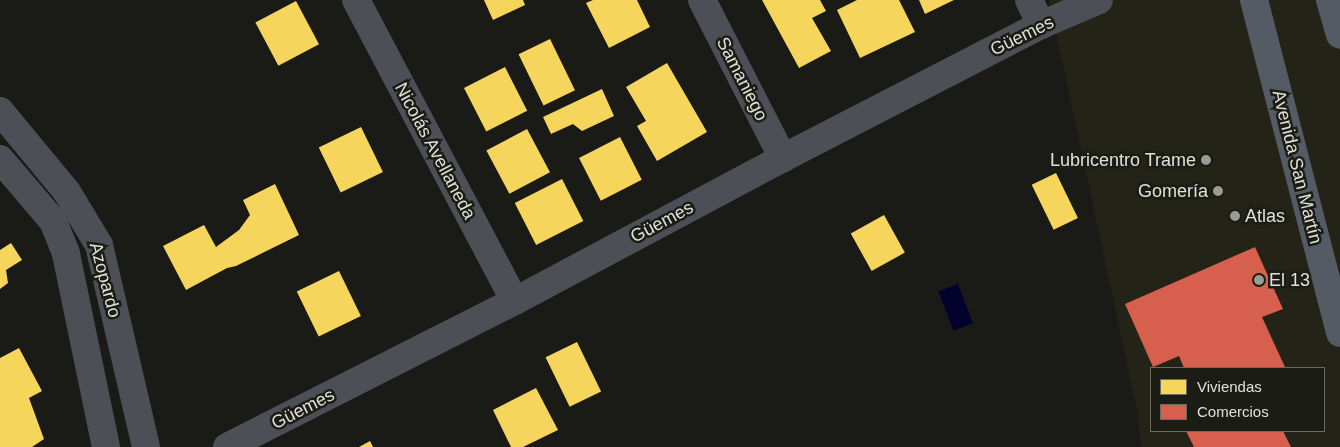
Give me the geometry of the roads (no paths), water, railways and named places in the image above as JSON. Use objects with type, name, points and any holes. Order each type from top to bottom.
[{"type":"main road","name":"Avenida San Martín","points":[[1254,0],[1333,282],[1340,333]]},
{"type":"main road","points":[[1330,0],[1340,35]]},
{"type":"street","name":"Nicolás Avellaneda","points":[[356,0],[515,301]]},
{"type":"street","name":"Samaniego","points":[[702,0],[782,158]]},
{"type":"street","points":[[1029,0],[1041,25]]},
{"type":"street","name":"Güemes","points":[[227,447],[515,301],[782,158],[1041,25],[1099,0]]},
{"type":"street","name":"Azopardo","points":[[0,111],[67,192],[99,245],[146,447]]},
{"type":"street","name":"Azopardo","points":[[0,159],[53,221],[66,254],[106,447]]},
{"type":"water","points":[[958,284],[973,323],[953,331],[938,292]]},
{"type":"place","name":"Lubricentro Trame","points":[[1206,160]]},
{"type":"place","name":"Gomería","points":[[1218,191]]},
{"type":"place","name":"Atlas","points":[[1235,216]]},
{"type":"place","name":"El 13","points":[[1259,280]]}]
